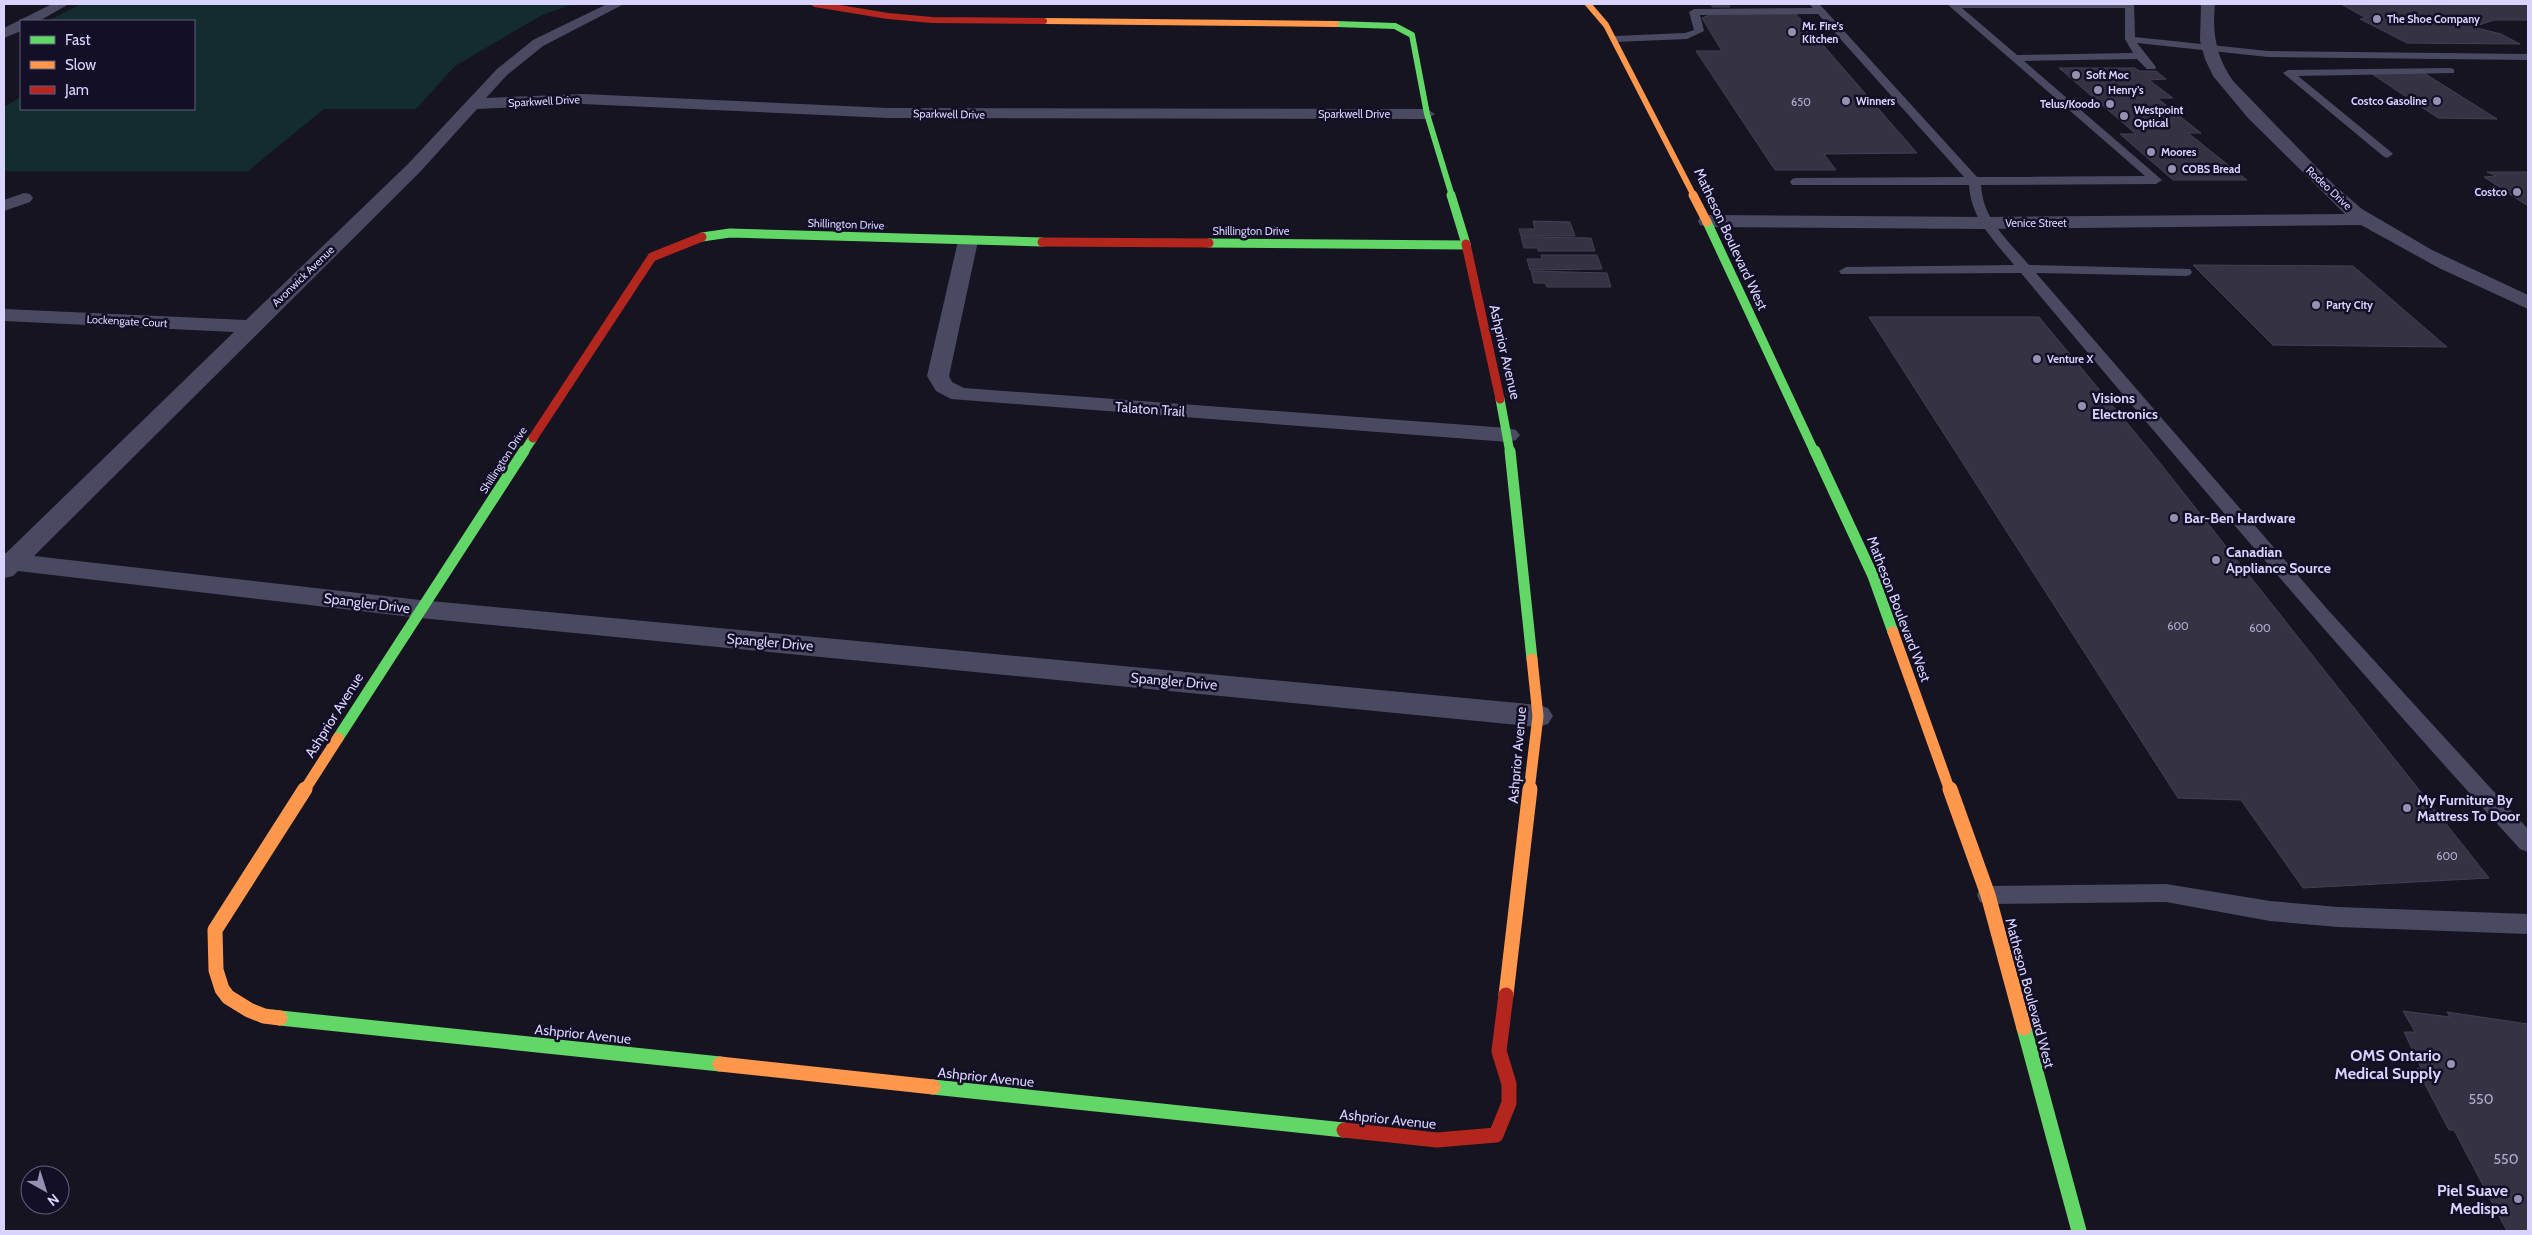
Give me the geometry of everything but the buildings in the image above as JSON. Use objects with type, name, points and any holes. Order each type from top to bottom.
[{"type":"street","points":[[31,20],[62,4]]},
{"type":"street","name":"Avonwick Avenue","points":[[7,564],[414,168],[502,72],[538,44],[617,4]]},
{"type":"street","name":"Ashprior Avenue","points":[[420,609],[215,930],[214,960],[221,988],[234,1003],[264,1016],[1436,1140],[1496,1135],[1507,1115],[1510,1085],[1499,1051],[1538,716],[1508,435],[1466,245],[1427,114],[1412,35],[1395,26],[1376,24],[932,20],[888,16],[815,4]]},
{"type":"street","name":"Matheson Boulevard West","points":[[1591,4],[1615,39],[1707,221],[1873,576],[1988,895],[2079,1231]]},
{"type":"street","name":"Rodeo Drive","points":[[2208,4],[2205,28],[2208,46],[2221,76],[2265,126],[2333,194],[2364,220],[2462,273],[2528,303]]},
{"type":"street","points":[[4,34],[20,26]]},
{"type":"street","name":"Sparkwell Drive","points":[[471,104],[599,99],[888,113],[1427,114]]},
{"type":"street","points":[[4,206],[24,198]]},
{"type":"street","name":"Venice Street","points":[[1707,221],[1986,223],[2364,220]]},
{"type":"street","name":"Shillington Drive","points":[[420,609],[652,257],[664,250],[708,234],[730,232],[968,241],[1466,245]]},
{"type":"street","name":"Talaton Trail","points":[[968,241],[938,376],[944,386],[958,394],[1508,435]]},
{"type":"street","name":"Lockengate Court","points":[[4,315],[251,327]]},
{"type":"street","name":"Spangler Drive","points":[[7,564],[420,609],[1538,716]]},
{"type":"lane","points":[[1953,4],[2130,5],[2130,38],[2138,56],[2151,67]]},
{"type":"lane","points":[[1796,182],[2156,180],[1953,4]]},
{"type":"lane","points":[[1615,39],[1687,36],[1699,31],[1691,8],[1818,8],[1975,182],[1976,201],[1986,223],[2107,368],[2285,574],[2441,750],[2528,843]]},
{"type":"lane","points":[[2130,38],[2268,54],[2528,57]]},
{"type":"lane","points":[[2014,58],[2138,56]]},
{"type":"lane","points":[[2388,154],[2288,73],[2450,71]]},
{"type":"lane","points":[[1846,271],[2024,269],[2185,272]]},
{"type":"lane","points":[[1988,895],[2166,894],[2270,911],[2319,915],[2528,924]]},
{"type":"green space","points":[[81,4],[573,4],[542,15],[455,66],[416,109],[324,109],[248,171],[4,171],[4,107],[20,98],[20,110],[195,110],[195,20],[50,20]]},
{"type":"traffic: fast","points":[[1336,24],[1395,26],[1412,35],[1427,114],[1466,244]]},
{"type":"traffic: fast","points":[[1707,222],[1873,576],[1893,632]]},
{"type":"traffic: fast","points":[[702,237],[730,233],[1042,242]]},
{"type":"traffic: fast","points":[[1209,243],[1466,245]]},
{"type":"traffic: fast","points":[[1500,399],[1508,435],[1532,659]]},
{"type":"traffic: fast","points":[[338,738],[533,438]]},
{"type":"traffic: fast","points":[[280,1018],[720,1064]]},
{"type":"traffic: fast","points":[[2024,1028],[2079,1231]]},
{"type":"traffic: fast","points":[[933,1087],[1344,1130]]},
{"type":"traffic: slow","points":[[1588,4],[1606,25],[1707,222]]},
{"type":"traffic: slow","points":[[1044,21],[1336,24]]},
{"type":"traffic: slow","points":[[1893,632],[1988,895],[2024,1028]]},
{"type":"traffic: slow","points":[[1506,995],[1538,716],[1532,659]]},
{"type":"traffic: slow","points":[[280,1018],[264,1016],[249,1010],[228,997],[222,989],[216,970],[215,930],[338,738]]},
{"type":"traffic: slow","points":[[720,1064],[933,1087]]},
{"type":"traffic: jam","points":[[815,4],[888,16],[932,20],[1044,21]]},
{"type":"traffic: jam","points":[[533,438],[652,257],[680,244],[702,237]]},
{"type":"traffic: jam","points":[[1042,242],[1209,243]]},
{"type":"traffic: jam","points":[[1466,244],[1500,399]]},
{"type":"traffic: jam","points":[[1344,1130],[1437,1140],[1496,1135],[1509,1103],[1509,1084],[1499,1051],[1506,995]]},
{"type":"place","name":"The Shoe Company","points":[[2377,19]]},
{"type":"place","name":"Mr. Fire’s Kitchen","points":[[1792,32]]},
{"type":"place","name":"Soft Moc","points":[[2076,75]]},
{"type":"place","name":"Henry's","points":[[2098,90]]},
{"type":"place","name":"Winners","points":[[1846,101]]},
{"type":"place","name":"Costco Gasoline","points":[[2437,101]]},
{"type":"place","name":"Telus/Koodo","points":[[2110,104]]},
{"type":"place","name":"Westpoint Optical","points":[[2124,116]]},
{"type":"place","name":"Moores","points":[[2151,152]]},
{"type":"place","name":"COBS Bread","points":[[2172,169]]},
{"type":"place","name":"Costco","points":[[2517,192]]},
{"type":"place","name":"Party City","points":[[2316,305]]},
{"type":"place","name":"Venture X","points":[[2037,359]]},
{"type":"place","name":"Visions Electronics","points":[[2082,406]]},
{"type":"place","name":"Bar-Ben Hardware","points":[[2174,518]]},
{"type":"place","name":"Canadian Appliance Source","points":[[2216,560]]},
{"type":"place","name":"My Furniture By Mattress To Door","points":[[2407,808]]},
{"type":"place","name":"OMS Ontario Medical Supply","points":[[2451,1064]]},
{"type":"place","name":"Piel Suave Medispa","points":[[2518,1199]]}]
